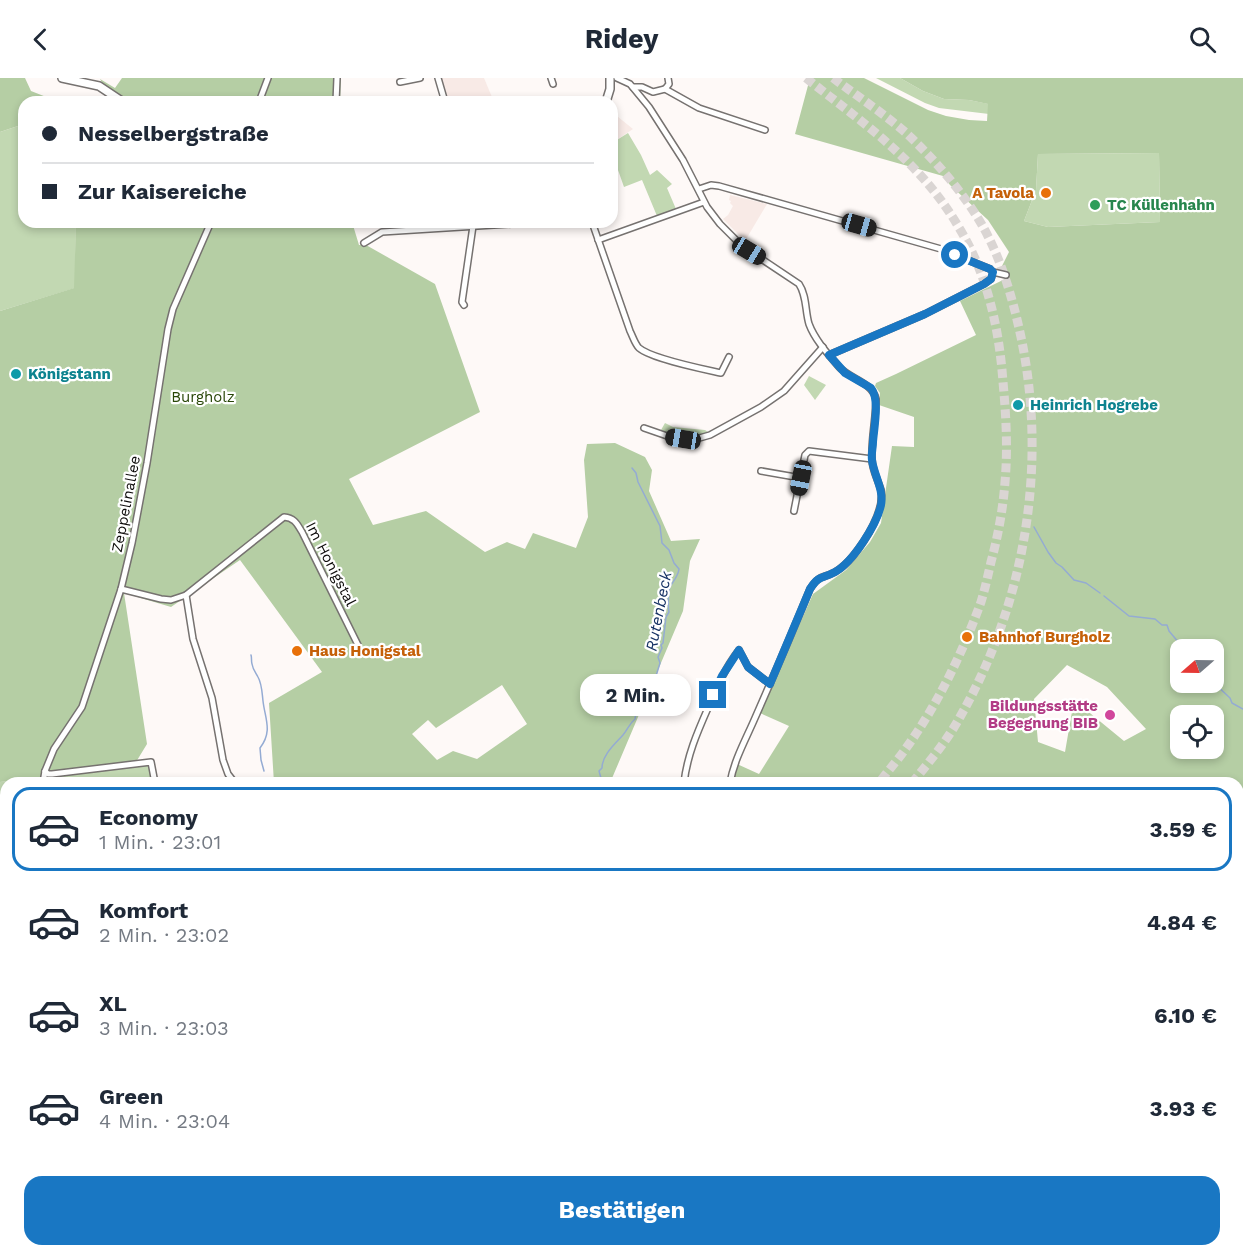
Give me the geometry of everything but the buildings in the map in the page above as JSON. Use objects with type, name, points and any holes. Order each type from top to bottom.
[{"type":"street","points":[[62,78],[99,86],[114,96]]},
{"type":"street","points":[[336,96],[337,78]]},
{"type":"street","points":[[400,82],[420,78]]},
{"type":"street","points":[[438,78],[444,96]]},
{"type":"street","points":[[608,96],[610,78]]},
{"type":"street","points":[[617,78],[633,87],[649,107],[673,143],[704,202],[720,224],[742,246],[799,284],[810,325],[823,347],[845,373],[874,392],[876,405],[872,459],[882,503],[876,519],[860,546],[845,564],[836,572],[818,579],[810,589],[737,758],[731,777]]},
{"type":"street","points":[[633,87],[642,87],[653,92],[665,89],[669,84],[668,78]]},
{"type":"street","points":[[261,96],[267,80]]},
{"type":"street","points":[[665,89],[699,108],[765,130]]},
{"type":"street","points":[[699,189],[711,185],[719,186],[941,249],[993,272],[1006,275]]},
{"type":"street","points":[[598,240],[704,202]]},
{"type":"street","name":"Zeppelinallee","points":[[44,777],[54,749],[82,707],[121,589],[147,463],[168,329],[173,309],[208,228]]},
{"type":"street","points":[[364,243],[382,232],[443,228]]},
{"type":"street","points":[[464,305],[462,302],[473,228]]},
{"type":"street","points":[[594,228],[630,331],[636,345],[641,350],[657,357],[721,373],[729,357]]},
{"type":"street","points":[[829,355],[925,314],[984,284],[991,279],[993,272]]},
{"type":"street","points":[[644,428],[683,439],[696,439],[710,435],[761,407],[784,391],[823,347]]},
{"type":"street","points":[[794,511],[805,455],[809,451],[872,459]]},
{"type":"street","points":[[761,471],[801,478]]},
{"type":"street","name":"Im Honigstal","points":[[186,595],[285,518],[289,518],[296,522],[302,532],[358,645]]},
{"type":"street","points":[[121,589],[160,599],[171,600],[186,595],[193,639],[212,698],[223,760],[230,777]]},
{"type":"street","points":[[684,777],[685,766],[693,741],[722,676],[739,650],[748,667],[770,684]]},
{"type":"street","points":[[45,771],[52,774],[151,762],[154,777]]},
{"type":"shaded area","points":[[441,78],[484,78],[492,96],[447,96]]},
{"type":"shaded area","points":[[618,117],[633,129],[618,139]]},
{"type":"shaded area","points":[[730,195],[767,204],[745,241],[723,219],[733,206],[729,200]]},
{"type":"green space","points":[[0,78],[25,78],[31,91],[44,96],[18,96],[18,126],[0,132]]},
{"type":"green space","points":[[122,78],[341,78],[340,96],[110,96],[100,79],[115,88]]},
{"type":"green space","points":[[810,78],[864,78],[928,110],[946,116],[987,121],[988,104],[969,100],[944,99],[923,91],[900,78],[1243,78],[1243,777],[735,777],[737,764],[759,774],[789,726],[760,713],[813,594],[846,570],[870,542],[881,523],[892,446],[914,447],[914,417],[879,405],[880,393],[875,386],[876,383],[976,335],[960,301],[1005,279],[1000,270],[1009,252],[988,220],[943,176],[795,134]],"holes":[[[1159,153],[1160,222],[1048,227],[1024,221],[1036,190],[1038,154]],[[1067,665],[1107,687],[1146,729],[1124,741],[1074,700],[1065,752],[1038,742],[1034,699]]]},
{"type":"green space","points":[[876,78],[900,78],[923,91],[944,99],[989,104],[989,114],[939,108]]},
{"type":"green space","points":[[18,126],[18,228],[76,228],[75,288],[0,311],[0,132]]},
{"type":"green space","points":[[628,133],[650,175],[657,170],[672,184],[667,188],[676,209],[657,216],[642,180],[624,187],[618,170],[618,139]]},
{"type":"green space","name":"TC Küllenhahn","points":[[1159,153],[1160,222],[1048,227],[1024,221],[1036,190],[1038,154]]},
{"type":"green space","name":"Burgholz","points":[[76,228],[354,228],[359,245],[366,245],[435,284],[480,412],[349,479],[373,525],[426,511],[485,552],[507,542],[525,549],[533,533],[576,548],[588,517],[584,460],[587,444],[615,443],[645,457],[652,470],[649,491],[671,541],[700,539],[690,561],[683,611],[613,777],[274,777],[269,703],[322,672],[240,560],[171,607],[124,593],[147,744],[136,762],[150,765],[44,777],[0,777],[0,311],[74,288]],"holes":[[[502,685],[527,724],[477,759],[453,751],[437,760],[412,734],[428,720],[436,728]]]},
{"type":"green space","points":[[809,376],[826,385],[815,400],[804,385]]},
{"type":"green space","points":[[665,423],[673,427],[708,432],[703,436],[690,437],[678,433],[676,436],[661,430]]},
{"type":"green space","points":[[150,764],[152,777],[42,777]]},
{"type":"waterway","name":"Rutenbeck","points":[[601,777],[599,771],[607,754],[635,719],[636,714],[648,710],[650,706],[660,663],[658,657],[662,648],[666,617],[669,612],[669,589],[679,569],[669,550],[662,543],[660,526],[632,468]]},
{"type":"waterway","points":[[1034,527],[1056,563],[1074,580],[1086,583],[1100,593]]},
{"type":"waterway","points":[[1104,596],[1129,616],[1155,619],[1162,625],[1167,625],[1176,639]]},
{"type":"waterway","points":[[251,655],[253,668],[261,686],[267,725],[266,736],[260,748],[264,771]]},
{"type":"waterway","points":[[1224,692],[1232,703],[1243,709]]},
{"type":"tunnel","points":[[806,78],[889,144],[908,162],[943,203],[977,262],[995,321],[1001,361],[1006,432],[1005,482],[998,532],[982,597],[966,641],[938,698],[916,734],[884,777]]},
{"type":"tunnel","points":[[833,78],[915,141],[952,182],[976,215],[998,258],[1009,289],[1021,337],[1029,386],[1032,435],[1031,484],[1025,533],[1015,581],[1001,628],[960,717],[938,751],[917,777]]},
{"type":"place","name":"A Tavola","points":[[1046,193]]},
{"type":"place","name":"TC Küllenhahn","points":[[1095,205]]},
{"type":"place","name":"Königstann","points":[[16,374]]},
{"type":"place","name":"Heinrich Hogrebe","points":[[1018,405]]},
{"type":"place","name":"Bahnhof Burgholz","points":[[967,637]]},
{"type":"place","name":"Haus Honigstal","points":[[297,651]]},
{"type":"place","name":"Bildungsstätte Begegnung BIB","points":[[1110,715]]},
{"type":"route","points":[[713,695],[739,650],[748,667],[770,684],[810,589],[818,579],[836,572],[853,555],[876,519],[882,503],[872,459],[876,405],[874,392],[845,373],[829,355],[925,314],[991,279],[993,272],[990,269],[955,255]]}]
